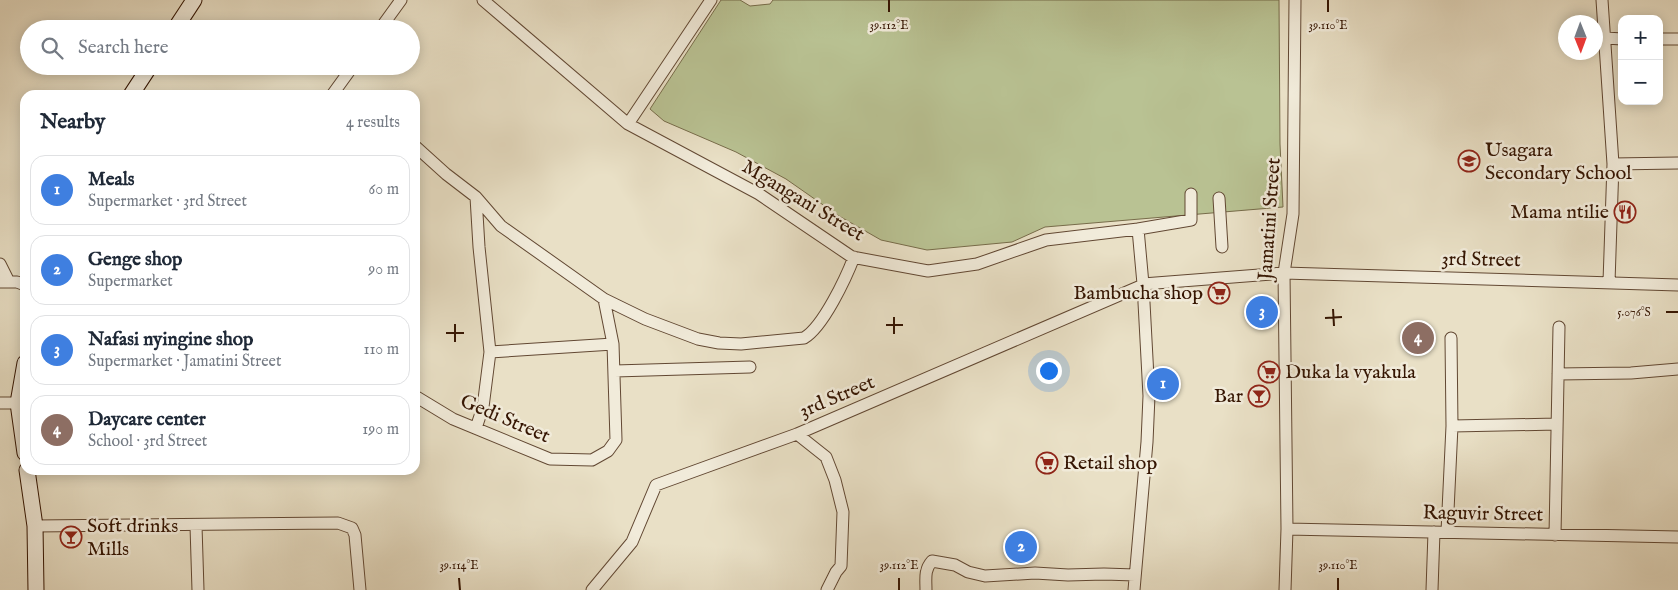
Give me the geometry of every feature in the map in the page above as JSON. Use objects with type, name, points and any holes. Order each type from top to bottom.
[{"type":"street","points":[[181,20],[194,0]]},
{"type":"street","points":[[387,20],[401,0]]},
{"type":"street","name":"Mgangani Street","points":[[483,0],[628,124],[759,194],[854,258],[928,271],[977,264],[1046,240],[1138,229],[1191,220],[1190,194]]},
{"type":"street","points":[[628,124],[711,0]]},
{"type":"street","name":"Jamatini Street","points":[[1284,590],[1287,529],[1284,273],[1292,214],[1295,0]]},
{"type":"street","points":[[1602,0],[1613,164],[1609,282]]},
{"type":"street","points":[[1606,38],[1618,38]]},
{"type":"street","points":[[1663,39],[1678,39]]},
{"type":"street","points":[[134,90],[144,75]]},
{"type":"street","points":[[336,90],[346,75]]},
{"type":"street","points":[[420,151],[476,197],[501,226],[604,300],[645,319],[698,339],[719,343],[741,344],[804,338],[812,331],[830,305],[845,280],[854,258]]},
{"type":"street","points":[[1613,164],[1678,163]]},
{"type":"street","points":[[476,197],[479,247],[490,352],[483,406],[476,428]]},
{"type":"street","points":[[1219,198],[1222,247]]},
{"type":"street","points":[[1134,590],[1149,396],[1138,229]]},
{"type":"street","points":[[0,264],[4,282],[20,284]]},
{"type":"street","points":[[1143,285],[1284,273]]},
{"type":"street","name":"3rd Street","points":[[1284,273],[1678,285]]},
{"type":"street","name":"3rd Street","points":[[592,590],[632,542],[656,485],[797,434],[1143,285]]},
{"type":"street","name":"Gedi Street","points":[[420,399],[453,419],[550,459],[592,460],[608,450],[616,440],[613,344],[604,300]]},
{"type":"street","points":[[1555,535],[1559,327]]},
{"type":"street","points":[[1447,532],[1452,426],[1451,338]]},
{"type":"street","points":[[490,352],[613,344]]},
{"type":"street","points":[[615,371],[750,367]]},
{"type":"street","points":[[1558,374],[1630,373],[1678,369]]},
{"type":"street","points":[[20,392],[18,403],[20,417]]},
{"type":"street","points":[[0,403],[18,403]]},
{"type":"street","points":[[1452,426],[1556,424]]},
{"type":"street","points":[[797,434],[826,457],[843,512],[841,566],[827,590]]},
{"type":"street","points":[[28,475],[35,526],[36,590]]},
{"type":"street","points":[[35,526],[196,526],[338,523],[352,528],[356,535],[360,590]]},
{"type":"street","points":[[196,526],[198,590]]},
{"type":"street","name":"Raguvir Street","points":[[1287,529],[1678,537]]},
{"type":"street","points":[[1432,590],[1434,532]]},
{"type":"street","points":[[926,590],[926,573],[932,561],[955,565],[968,572],[985,576],[1035,573],[1135,575]]},
{"type":"green space","points":[[721,0],[740,0],[750,6],[770,4],[773,0],[1279,0],[1280,144],[1283,207],[1045,227],[1012,242],[927,250],[881,240],[839,216],[786,179],[736,152],[664,121],[650,109]]},
{"type":"place","name":"Usagara Secondary School","points":[[1469,161]]},
{"type":"place","name":"Mama ntilie","points":[[1625,212]]},
{"type":"place","name":"Bambucha shop","points":[[1219,293]]},
{"type":"place","name":"Nafasi nyingine shop","points":[[1262,312]]},
{"type":"place","name":"Daycare center","points":[[1418,338]]},
{"type":"place","name":"Duka la vyakula","points":[[1269,372]]},
{"type":"place","name":"Meals","points":[[1163,384]]},
{"type":"place","name":"Bar","points":[[1259,396]]},
{"type":"place","name":"Retail shop","points":[[1047,463]]},
{"type":"place","name":"Soft drinks Mills","points":[[71,537]]},
{"type":"place","name":"Genge shop","points":[[1021,547]]}]
